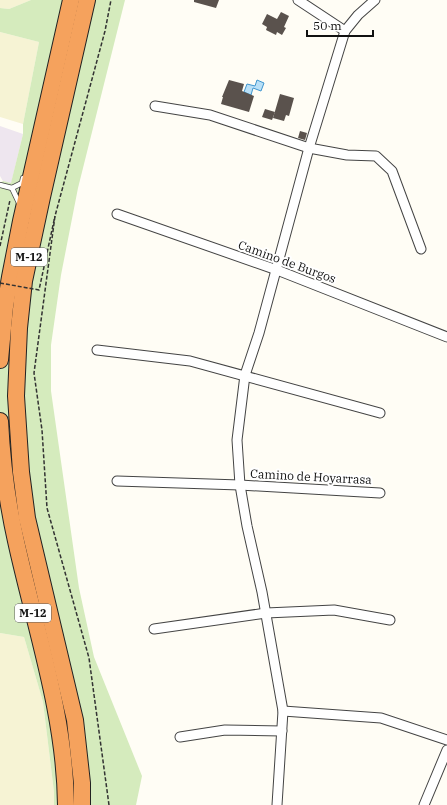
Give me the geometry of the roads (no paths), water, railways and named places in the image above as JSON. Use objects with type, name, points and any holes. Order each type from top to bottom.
[{"type":"highway","name":"M-12","points":[[0,360],[4,307],[38,132],[71,0]]},
{"type":"highway","name":"M-12","points":[[82,805],[82,783],[75,720],[28,518],[20,472],[16,423],[16,396],[19,328],[24,281],[87,0]]},
{"type":"highway","name":"M-12","points":[[0,421],[3,462],[16,540],[53,693],[60,734],[66,786],[66,805]]},
{"type":"street","points":[[298,0],[345,31]]},
{"type":"street","name":"Camino de Hoyarrasa","points":[[277,805],[283,711],[266,613],[247,526],[240,485],[237,440],[245,375],[277,270],[309,148],[345,31],[358,15],[375,0]]},
{"type":"street","points":[[155,106],[210,115],[309,148],[347,155],[376,156],[392,171],[421,248]]},
{"type":"street","name":"Camino de Burgos","points":[[117,214],[277,270],[447,336]]},
{"type":"street","points":[[97,350],[190,361],[380,413]]},
{"type":"street","name":"Camino de Hoyarrasa","points":[[117,481],[240,485],[380,493]]},
{"type":"street","points":[[154,629],[266,613],[334,610],[390,620]]},
{"type":"street","points":[[283,711],[381,718],[447,740]]},
{"type":"street","points":[[180,737],[224,730],[282,731]]},
{"type":"street","points":[[424,805],[447,750]]},
{"type":"lane","points":[[0,185],[12,188],[22,183],[25,171]]},
{"type":"lane","points":[[12,188],[20,205],[21,220]]},
{"type":"water","points":[[257,80],[264,83],[261,91],[253,88],[251,95],[244,92],[247,84],[255,86]]}]
